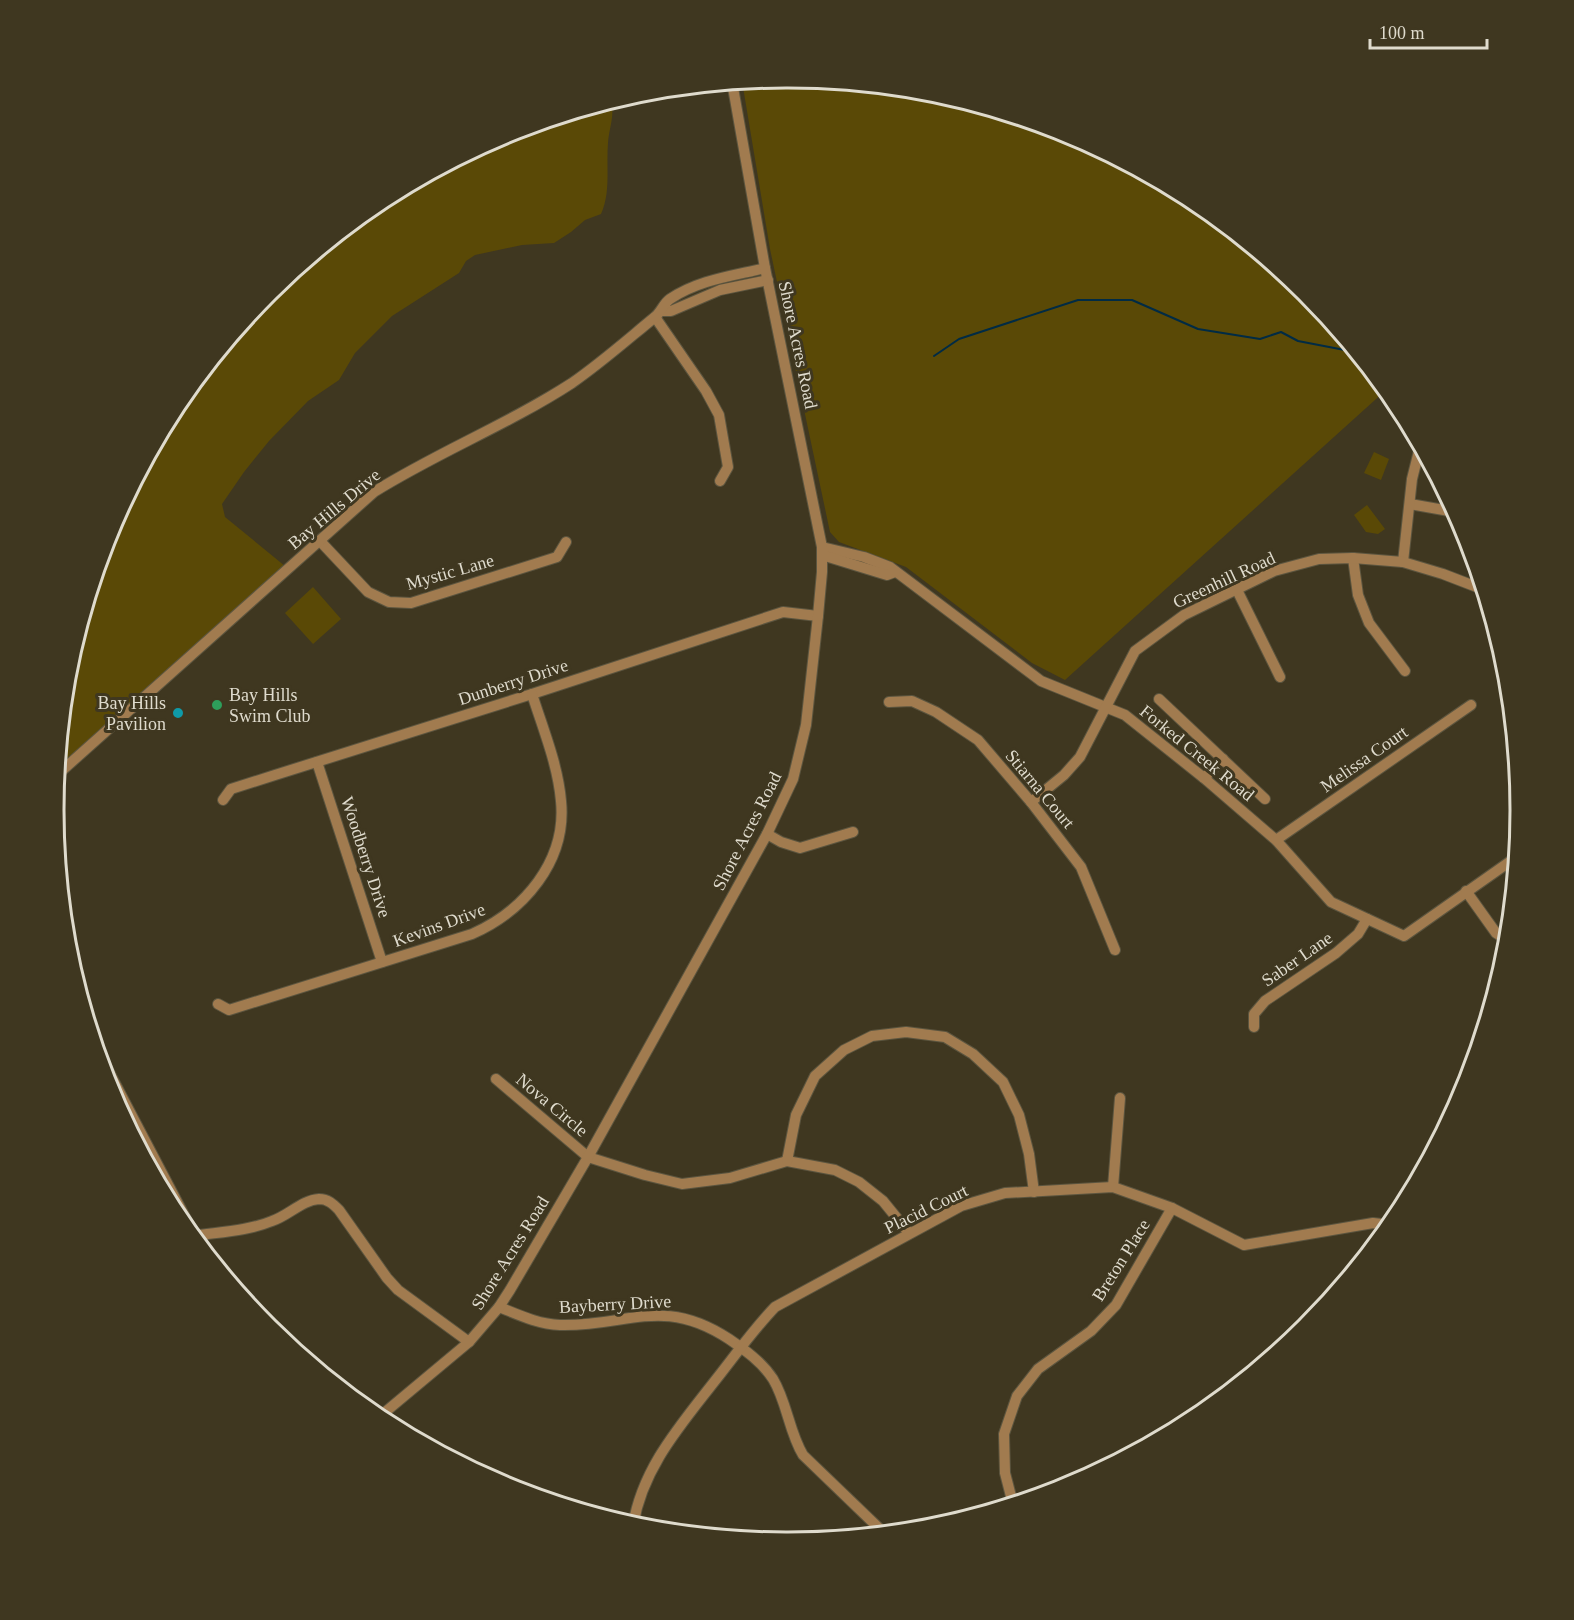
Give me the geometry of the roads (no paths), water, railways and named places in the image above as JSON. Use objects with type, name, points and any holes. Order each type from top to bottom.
[{"type":"street","name":"Shore Acres Road","points":[[386,1411],[469,1342],[499,1307],[588,1157],[767,834],[793,780],[812,680],[822,551],[765,268],[733,90]]},
{"type":"street","name":"Bay Hills Drive","points":[[66,767],[374,492],[567,386],[659,314],[666,301],[685,290],[709,281],[765,268]]},
{"type":"street","name":"Bay Hills Drive","points":[[659,314],[720,290],[768,280]]},
{"type":"street","points":[[659,314],[719,415],[728,467],[720,481]]},
{"type":"street","points":[[1403,562],[1412,479],[1417,457]]},
{"type":"street","points":[[1410,504],[1444,510]]},
{"type":"street","name":"Mystic Lane","points":[[320,540],[368,592],[389,602],[411,603],[557,557],[566,542]]},
{"type":"street","name":"Forked Creek Road","points":[[822,551],[864,557],[890,567],[1041,681],[1125,715],[1204,778],[1276,840],[1331,902],[1404,936],[1466,891]]},
{"type":"street","points":[[1353,558],[1358,595],[1370,623],[1405,671]]},
{"type":"street","name":"Greenhill Road","points":[[1031,802],[1064,775],[1080,757],[1135,651],[1184,615],[1274,572],[1319,559],[1353,558],[1403,562],[1473,586]]},
{"type":"street","points":[[1237,590],[1280,677]]},
{"type":"street","name":"Dunberry Drive","points":[[223,800],[231,789],[783,612],[818,616]]},
{"type":"street","name":"Kevins Drive","points":[[218,1004],[229,1010],[472,934],[492,926],[522,903],[542,876],[552,856],[559,836],[561,801],[552,758],[532,694]]},
{"type":"street","points":[[1158,699],[1265,799]]},
{"type":"street","name":"Stiarna Court","points":[[889,702],[912,701],[928,708],[978,740],[1031,802],[1081,867],[1115,950]]},
{"type":"street","name":"Melissa Court","points":[[1276,840],[1471,705]]},
{"type":"street","points":[[1204,778],[1223,759]]},
{"type":"street","name":"Woodberry Drive","points":[[318,762],[382,962]]},
{"type":"street","points":[[767,834],[781,842],[800,848],[853,832]]},
{"type":"street","points":[[1498,935],[1466,891],[1507,863]]},
{"type":"street","name":"Saber Lane","points":[[1254,1027],[1254,1014],[1265,1001],[1336,953],[1358,934],[1367,919]]},
{"type":"street","points":[[787,1161],[796,1115],[815,1076],[844,1050],[872,1036],[917,1033],[945,1037],[974,1054],[1003,1082],[1019,1114],[1029,1154],[1034,1192]]},
{"type":"street","name":"Nova Circle","points":[[496,1079],[588,1157]]},
{"type":"street","points":[[1113,1187],[1120,1098]]},
{"type":"street","points":[[588,1157],[682,1184],[729,1178],[787,1161],[835,1170],[858,1182],[883,1201],[909,1233]]},
{"type":"street","name":"Placid Court","points":[[634,1516],[636,1503],[663,1448],[754,1329],[775,1308],[961,1206],[1005,1192],[1113,1187],[1172,1208],[1244,1245],[1379,1224]]},
{"type":"street","points":[[203,1234],[259,1225],[284,1216],[310,1201],[321,1199],[330,1201],[398,1290],[469,1342]]},
{"type":"street","name":"Breton Place","points":[[1011,1496],[1005,1473],[1004,1434],[1017,1396],[1038,1369],[1091,1331],[1116,1305],[1172,1208]]},
{"type":"street","name":"Bayberry Drive","points":[[499,1307],[528,1319],[561,1325],[647,1315],[679,1317],[711,1328],[741,1347],[774,1380],[796,1444],[803,1455],[877,1526]]},
{"type":"waterway","points":[[934,356],[959,339],[1078,300],[1132,300],[1198,329],[1260,339],[1281,332],[1298,341],[1343,350]]},
{"type":"place","name":"Bay Hills Swim Club","points":[[217,705]]},
{"type":"place","name":"Bay Hills Pavilion","points":[[178,713]]}]
